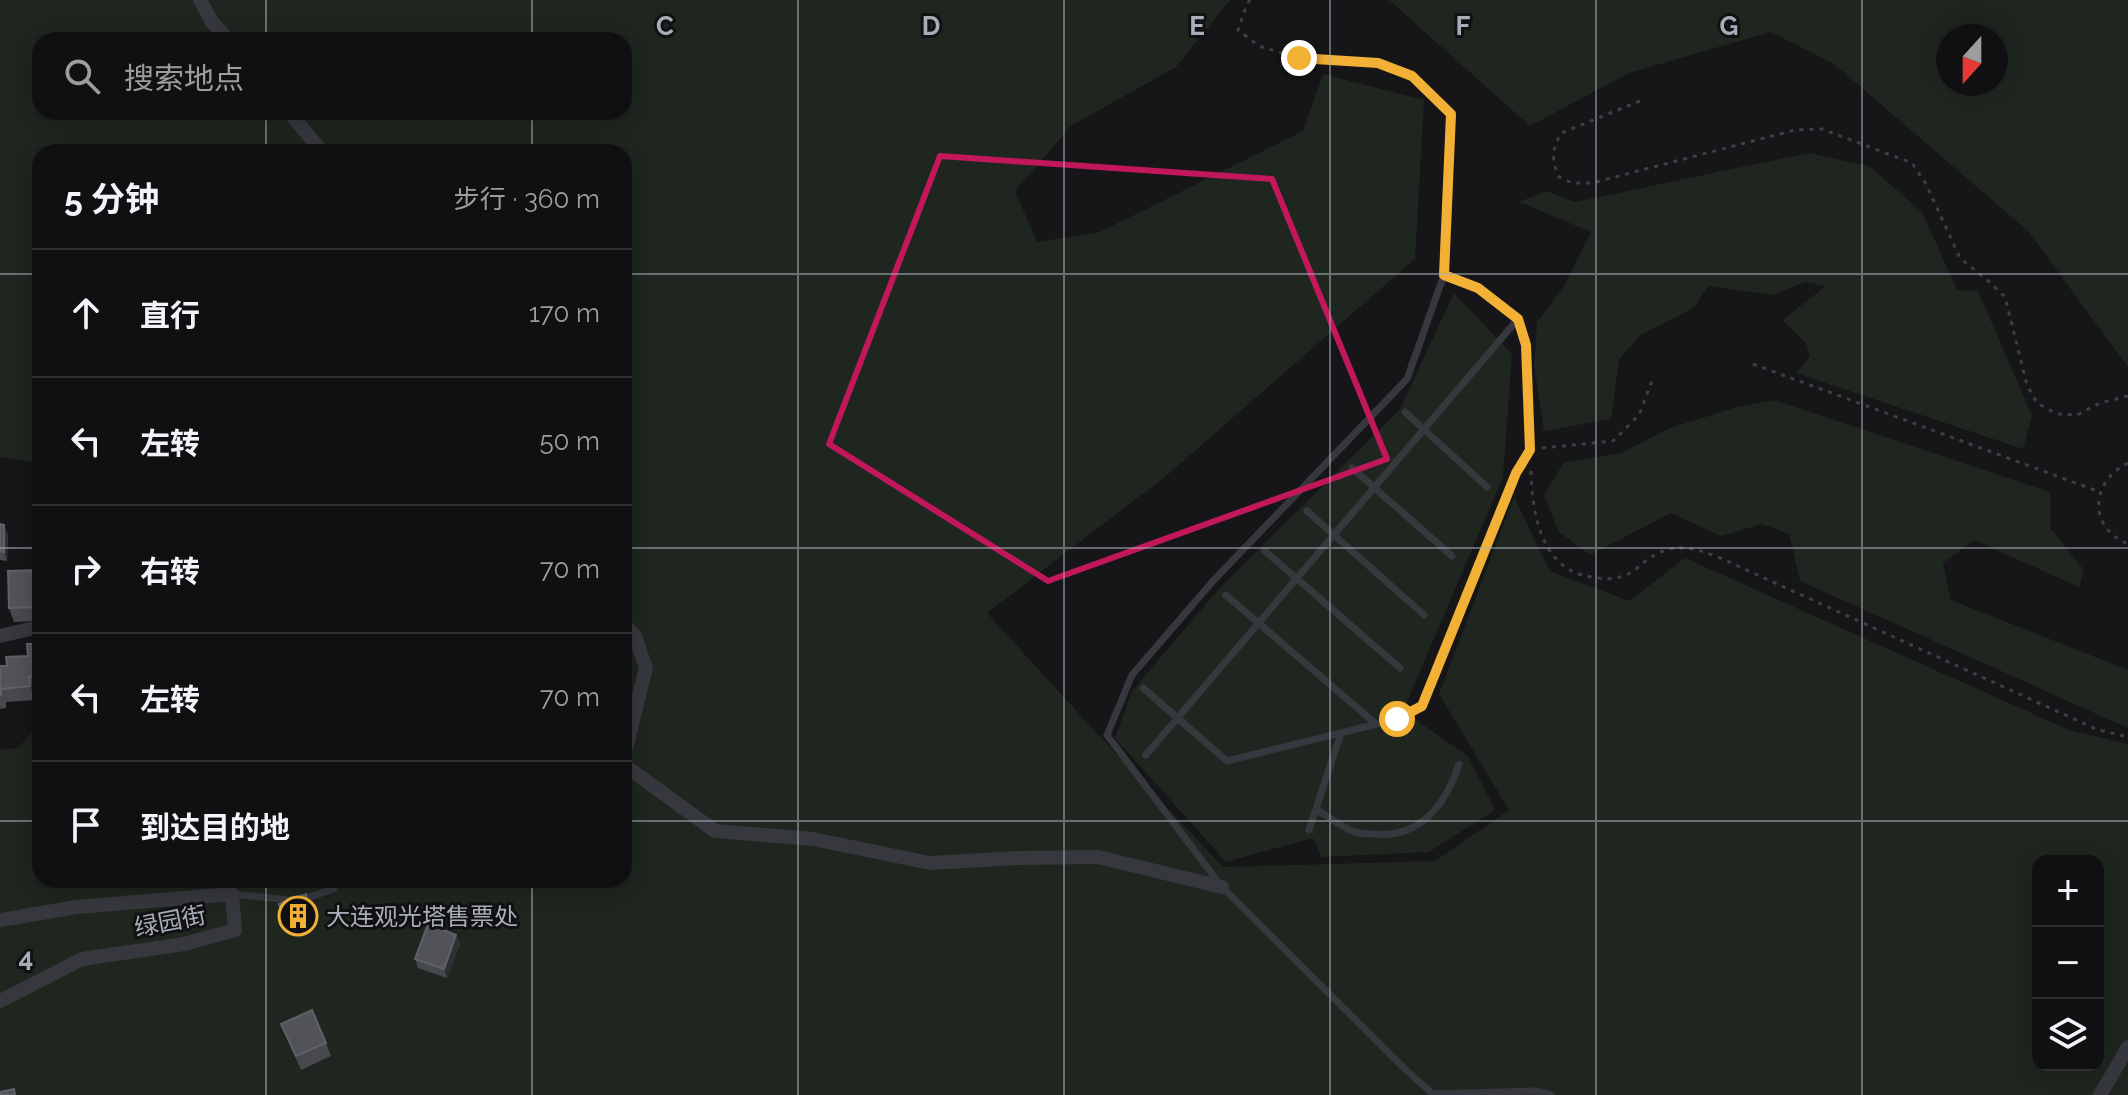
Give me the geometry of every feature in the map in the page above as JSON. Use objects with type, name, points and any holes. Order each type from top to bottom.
[{"type":"street","points":[[200,0],[221,32]]},
{"type":"street","points":[[296,120],[315,144]]},
{"type":"street","points":[[0,636],[30,629]]},
{"type":"street","points":[[632,633],[646,668],[632,724]]},
{"type":"street","points":[[632,771],[715,831],[813,839],[930,863],[1098,857],[1222,887]]},
{"type":"street","name":"绿园街","points":[[0,920],[77,907],[232,894],[235,930],[184,944],[82,959],[0,1001]]},
{"type":"street","points":[[2100,1095],[2128,1047]]},
{"type":"lane","points":[[1444,275],[1407,379],[1213,581],[1132,675],[1107,735],[1222,887],[1433,1094],[1535,1091],[1551,1095]]},
{"type":"lane","points":[[1146,755],[1518,319]]},
{"type":"lane","points":[[1405,412],[1487,487]]},
{"type":"lane","points":[[1143,688],[1227,761],[1397,719],[1422,706],[1516,473],[1530,450]]},
{"type":"lane","points":[[1352,468],[1452,556]]},
{"type":"lane","points":[[1307,511],[1424,615]]},
{"type":"lane","points":[[1265,551],[1400,668]]},
{"type":"lane","points":[[1226,595],[1376,724]]},
{"type":"lane","points":[[1309,830],[1341,733]]},
{"type":"lane","points":[[1316,809],[1356,833],[1384,836],[1406,832],[1441,803],[1452,786],[1459,764]]},
{"type":"lane","points":[[232,894],[298,901],[334,889]]},
{"type":"path","points":[[1250,0],[1238,30],[1259,46],[1299,58],[1378,63],[1412,76],[1451,114],[1444,275],[1478,288],[1518,319],[1526,345],[1532,505],[1544,543],[1562,566],[1584,576],[1608,580],[1626,576],[1653,556],[1671,548],[1692,547],[2096,729],[2128,737]]},
{"type":"path","points":[[1640,101],[1561,133],[1553,148],[1552,162],[1559,177],[1572,183],[1592,183],[1795,130],[1822,129],[1912,163],[1926,184],[1960,258],[2005,297],[2027,385],[2037,403],[2057,414],[2077,415],[2100,403],[2128,396]]},
{"type":"path","points":[[1753,364],[2100,492]]},
{"type":"path","points":[[1530,450],[1613,441],[1639,415],[1653,378]]},
{"type":"path","points":[[2128,463],[2106,479],[2100,492],[2099,506],[2109,532],[2128,544]]},
{"type":"highlighted area","points":[[940,156],[1272,179],[1387,459],[1048,581],[829,444]]},
{"type":"shaded area","points":[[0,0],[1230,0],[1176,67],[1071,126],[1015,191],[1037,242],[1100,232],[1303,131],[1323,74],[1424,100],[1415,259],[1166,476],[987,613],[1223,867],[1435,861],[1509,810],[1439,694],[1514,497],[1550,571],[1629,601],[1685,558],[2069,730],[2128,744],[2128,1095],[0,1095],[0,750],[18,748],[32,733],[32,888],[632,888],[632,144],[32,144],[32,462],[0,457]]},
{"type":"shaded area","points":[[1389,0],[2128,0],[2128,367],[2028,231],[1834,64],[1771,32],[1629,73],[1530,126]]},
{"type":"shaded area","points":[[1809,153],[1869,166],[1922,212],[1957,290],[1978,291],[2032,416],[2023,449],[1796,373],[1810,356],[1806,343],[1782,320],[1826,286],[1805,282],[1773,295],[1708,286],[1694,308],[1640,335],[1619,360],[1611,419],[1544,431],[1534,365],[1537,322],[1564,286],[1591,232],[1519,202],[1546,191],[1575,202]]},
{"type":"shaded area","points":[[1454,293],[1512,354],[1503,477],[1403,711],[1468,756],[1495,810],[1429,852],[1322,857],[1313,838],[1226,862],[1115,738],[1132,691],[1217,591],[1400,409]]},
{"type":"shaded area","points":[[1774,400],[2050,492],[2051,529],[2084,570],[2079,587],[1974,540],[1943,563],[1951,600],[2128,670],[2128,728],[1800,581],[1789,534],[1762,524],[1721,536],[1671,513],[1590,555],[1558,531],[1544,495],[1564,462],[1621,453],[1670,428],[1737,407]]},
{"type":"building","points":[[0,524],[4,525],[4,552],[0,551]]},
{"type":"building","points":[[32,570],[32,607],[9,608],[8,571]]},
{"type":"building","points":[[27,644],[32,644],[30,686],[1,689],[0,695],[0,666],[7,666],[6,657],[28,656]]},
{"type":"building","points":[[306,894],[309,910],[284,917],[279,904]]},
{"type":"building","points":[[428,924],[456,935],[444,969],[415,959]]},
{"type":"building","points":[[312,1010],[326,1043],[296,1056],[281,1024]]},
{"type":"building","points":[[14,1089],[15,1095],[0,1095],[0,1092]]},
{"type":"place","name":"大连观光塔售票处","points":[[298,916]]},
{"type":"route","points":[[1299,58],[1378,63],[1412,76],[1451,114],[1444,275],[1478,288],[1518,319],[1526,345],[1530,450],[1516,473],[1422,706],[1397,719]]}]
